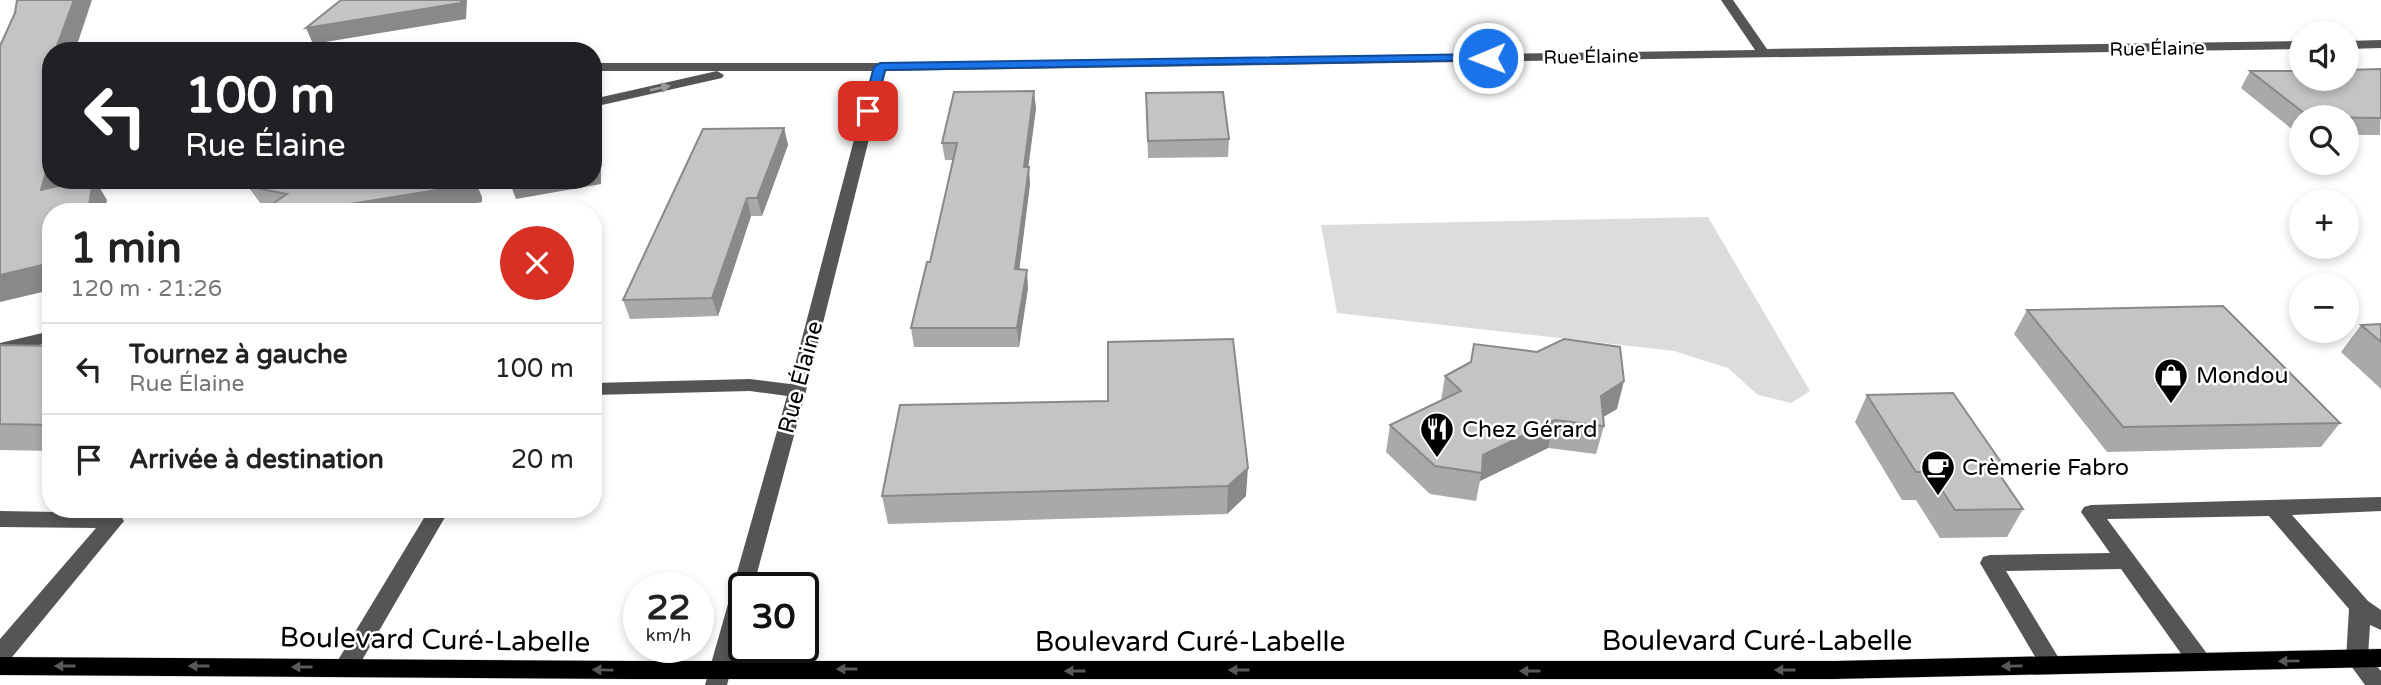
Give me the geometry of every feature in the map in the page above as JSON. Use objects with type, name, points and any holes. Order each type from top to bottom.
[{"type":"main road","name":"Boulevard Curé-Labelle","points":[[0,666],[346,667],[718,677],[1834,670],[2381,658]]},
{"type":"street","points":[[1727,0],[1764,54]]},
{"type":"street","points":[[2359,45],[2381,44]]},
{"type":"street","name":"Rue Élaine","points":[[602,67],[880,67],[2289,46]]},
{"type":"street","name":"Rue Élaine","points":[[718,677],[797,391],[880,67]]},
{"type":"street","name":"Rue Élaine","points":[[602,101],[747,68]]},
{"type":"street","points":[[0,349],[42,338]]},
{"type":"street","points":[[602,389],[750,385],[797,391]]},
{"type":"street","points":[[2200,662],[2091,512],[2381,504]]},
{"type":"street","points":[[2274,508],[2360,607],[2381,621]]},
{"type":"street","points":[[346,667],[434,518]]},
{"type":"street","points":[[0,519],[114,521],[0,655]]},
{"type":"street","points":[[2052,665],[1990,563],[2127,561]]},
{"type":"street","points":[[2360,607],[2357,659],[2379,685]]},
{"type":"shaded area","points":[[1708,217],[1810,391],[1791,403],[1758,395],[1728,368],[1674,351],[1337,313],[1321,225]]},
{"type":"building","points":[[17,0],[74,0],[58,42],[42,42],[41,190],[92,189],[89,203],[42,203],[42,265],[0,275],[0,46],[15,13]]},
{"type":"building","points":[[341,0],[461,0],[461,3],[306,28]]},
{"type":"building","points":[[2381,69],[2381,118],[2359,118],[2359,105],[2294,105],[2250,71],[2289,71],[2289,91],[2359,91],[2359,70]]},
{"type":"building","points":[[1034,91],[1024,167],[1029,167],[1015,269],[1027,270],[1017,328],[911,328],[927,262],[930,262],[957,143],[942,143],[954,92]]},
{"type":"building","points":[[1223,92],[1229,139],[1148,141],[1146,93]]},
{"type":"building","points":[[784,128],[757,198],[747,198],[712,298],[623,300],[703,129]]},
{"type":"building","points":[[261,189],[443,189],[357,203],[274,203],[287,194]]},
{"type":"building","points":[[2223,306],[2340,423],[2123,427],[2027,310]]},
{"type":"building","points":[[2381,324],[2381,342],[2361,325]]},
{"type":"building","points":[[1233,339],[1248,468],[1228,486],[882,496],[900,405],[1108,401],[1108,342]]},
{"type":"building","points":[[1564,339],[1620,347],[1624,381],[1601,396],[1604,426],[1555,420],[1483,455],[1482,473],[1435,466],[1390,425],[1461,391],[1445,376],[1471,362],[1474,344],[1537,352]]},
{"type":"building","points":[[0,345],[42,346],[42,425],[0,424]]},
{"type":"building","points":[[1953,393],[2003,465],[1993,465],[2023,509],[1955,510],[1930,472],[1916,472],[1867,395]]},
{"type":"place","name":"Mondou","points":[[2171,405]]},
{"type":"place","name":"Chez Gérard","points":[[1437,459]]},
{"type":"place","name":"Crèmerie Fabro","points":[[1938,497]]},
{"type":"route","points":[[868,111],[880,67],[1488,58]]}]
